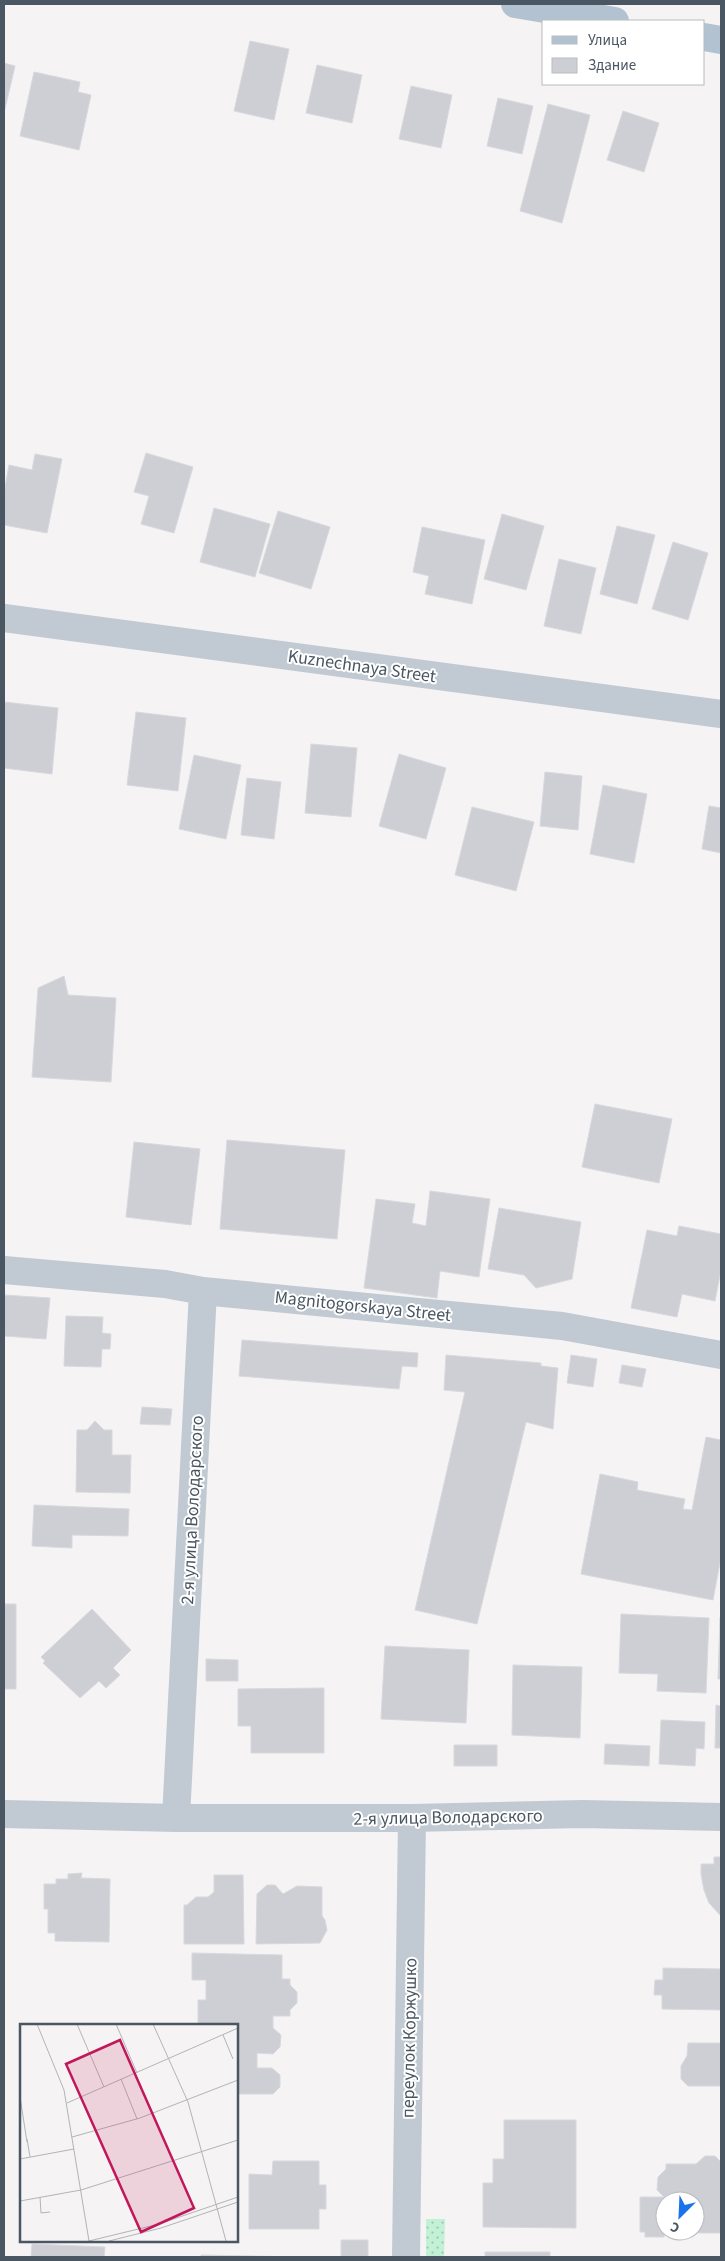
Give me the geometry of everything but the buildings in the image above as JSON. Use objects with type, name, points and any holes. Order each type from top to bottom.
[{"type":"main road","points":[[515,4],[609,20]]},
{"type":"main road","points":[[705,37],[721,40]]},
{"type":"street","name":"Kuznechnaya Street","points":[[4,618],[721,714]]},
{"type":"street","name":"Magnitogorskaya Street","points":[[4,1270],[165,1284],[203,1291],[562,1326],[721,1355]]},
{"type":"street","name":"2-я улица Володарского","points":[[176,1818],[203,1291]]},
{"type":"street","name":"2-я улица Володарского","points":[[4,1814],[176,1818],[412,1818],[582,1814],[721,1817]]},
{"type":"street","name":"переулок Коржушко","points":[[406,2257],[412,1818]]},
{"type":"green space","points":[[426,2219],[445,2219],[444,2257],[426,2257]]}]
